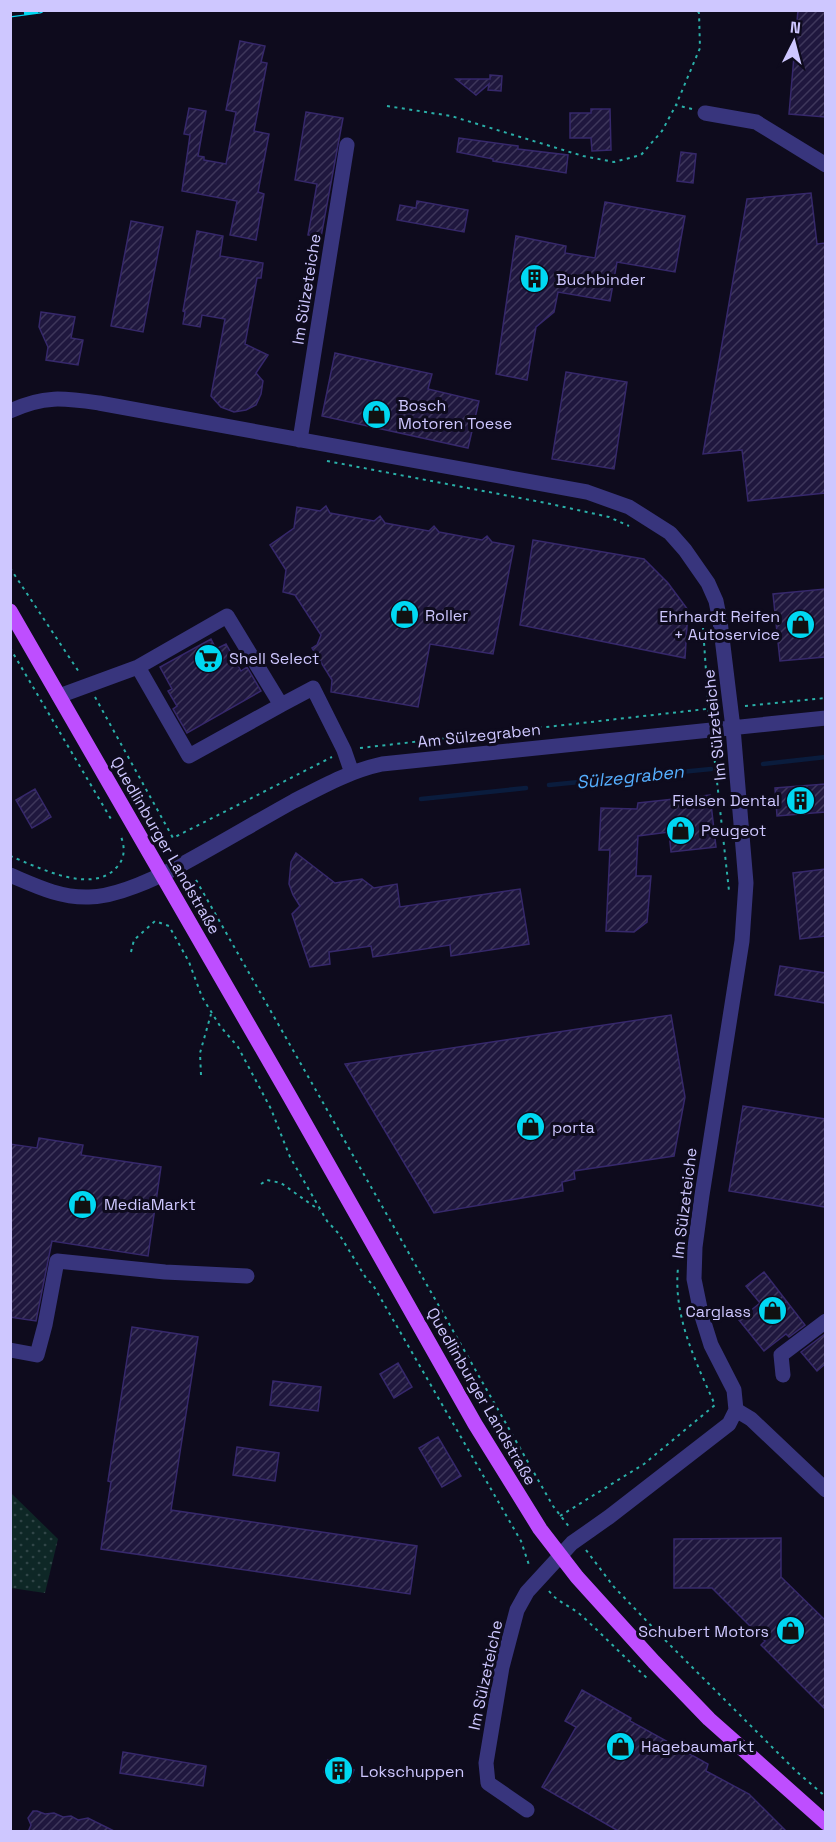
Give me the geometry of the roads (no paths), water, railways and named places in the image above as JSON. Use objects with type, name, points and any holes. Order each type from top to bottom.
[{"type":"main road","name":"Quedlinburger Landstraße","points":[[10,611],[475,1424],[560,1557],[604,1610],[709,1719],[825,1823]]},
{"type":"street","points":[[705,113],[756,122],[825,165]]},
{"type":"street","name":"Im Sülzeteiche","points":[[300,440],[347,145]]},
{"type":"street","name":"Im Sülzeteiche","points":[[10,411],[43,399],[75,400],[587,492],[629,507],[670,533],[698,567],[716,601],[733,728],[746,883],[742,941],[695,1247],[694,1279],[708,1335],[734,1390],[736,1410],[729,1424],[578,1539],[531,1587],[517,1610],[502,1667],[486,1763],[488,1783],[527,1810]]},
{"type":"street","points":[[59,696],[138,667],[227,616],[281,705]]},
{"type":"street","points":[[138,667],[189,756],[313,688],[344,750],[351,773]]},
{"type":"street","name":"Am Sülzegraben","points":[[10,875],[56,893],[87,897],[114,893],[162,875],[327,783],[351,773],[394,762],[825,718]]},
{"type":"street","points":[[10,1350],[37,1355],[57,1261],[165,1272],[247,1276]]},
{"type":"street","points":[[783,1375],[781,1355],[825,1321]]},
{"type":"street","points":[[736,1410],[751,1419],[825,1491]]},
{"type":"waterway","name":"Sülzegraben","points":[[763,764],[826,757]]},
{"type":"waterway","name":"Sülzegraben","points":[[549,785],[711,769]]},
{"type":"waterway","name":"Sülzegraben","points":[[421,799],[526,788]]},
{"type":"railway","points":[[10,14],[40,10]]},
{"type":"place","name":"Buchbinder","points":[[535,279]]},
{"type":"place","name":"Bosch Motoren Toese","points":[[377,414]]},
{"type":"place","name":"Roller","points":[[404,615]]},
{"type":"place","name":"Ehrhardt Reifen + Autoservice","points":[[801,625]]},
{"type":"place","name":"Shell Select","points":[[208,658]]},
{"type":"place","name":"Fielsen Dental","points":[[801,800]]},
{"type":"place","name":"Peugeot","points":[[680,830]]},
{"type":"place","name":"porta","points":[[531,1127]]},
{"type":"place","name":"MediaMarkt","points":[[83,1204]]},
{"type":"place","name":"Carglass","points":[[772,1311]]},
{"type":"place","name":"Schubert Motors","points":[[790,1631]]},
{"type":"place","name":"Hagebaumarkt","points":[[620,1746]]},
{"type":"place","name":"Lokschuppen","points":[[339,1771]]}]
